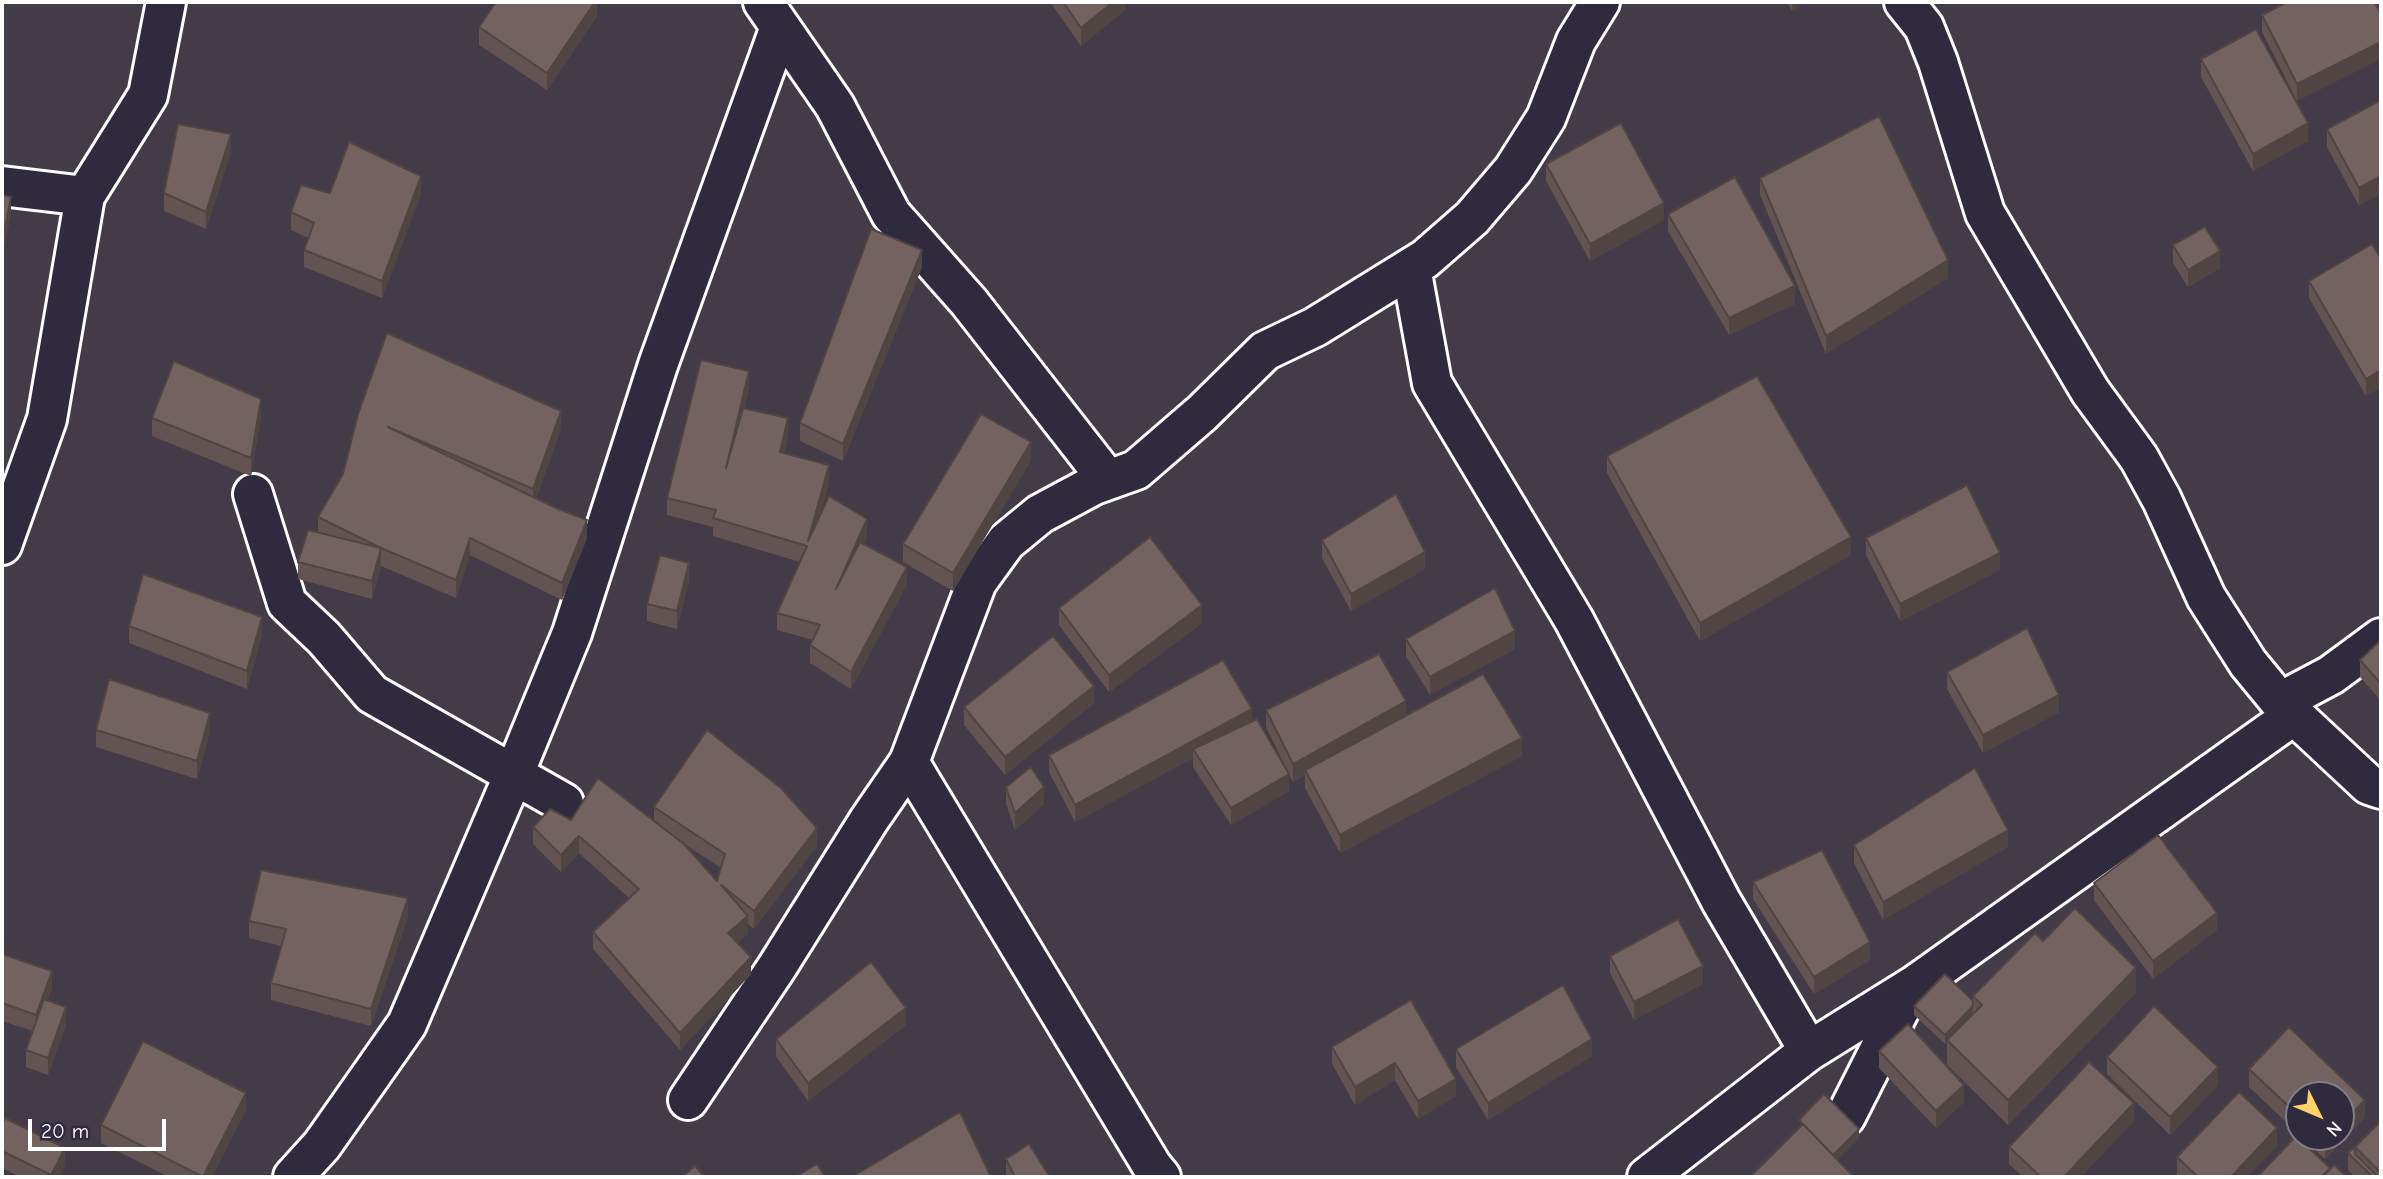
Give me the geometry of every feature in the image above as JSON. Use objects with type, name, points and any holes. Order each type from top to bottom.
[{"type":"street","points":[[2,545],[47,419],[85,196],[148,95],[166,2]]},
{"type":"street","points":[[1904,2],[1924,27],[1938,62],[1985,213],[2090,391],[2140,458],[2206,597],[2248,663],[2287,708],[2369,785],[2381,789]]},
{"type":"street","points":[[688,1100],[909,762],[977,582],[1006,542],[1040,514],[1094,485],[1136,470],[1202,412],[1265,351],[1315,327],[1425,259],[1472,218],[1513,170],[1546,118],[1576,41],[1582,9]]},
{"type":"street","points":[[772,14],[835,106],[891,214],[969,302],[1108,481]]},
{"type":"street","points":[[293,1177],[322,1146],[407,1024],[514,774],[572,633],[772,14]]},
{"type":"street","points":[[2,186],[85,196]]},
{"type":"street","points":[[1410,268],[1432,383],[1574,620],[1721,901],[1808,1051]]},
{"type":"street","points":[[253,494],[287,603],[324,638],[372,694],[565,803]]},
{"type":"street","points":[[1647,1177],[1808,1051],[1916,985],[2381,638]]},
{"type":"street","points":[[909,762],[1161,1177]]},
{"type":"street","points":[[1846,1116],[1899,1011],[1916,985]]},
{"type":"building","points":[[496,2],[595,2],[547,73],[479,27]]},
{"type":"building","points":[[1063,2],[1113,2],[1081,28]]},
{"type":"building","points":[[2287,2],[2375,2],[2381,16],[2381,42],[2297,84],[2262,15]]},
{"type":"building","points":[[2256,29],[2308,123],[2253,154],[2201,59]]},
{"type":"building","points":[[2381,100],[2381,176],[2359,188],[2327,129]]},
{"type":"building","points":[[1879,116],[1948,260],[1826,336],[1760,178]]},
{"type":"building","points":[[1621,123],[1664,203],[1590,244],[1546,164]]},
{"type":"building","points":[[178,124],[231,134],[206,212],[164,193]]},
{"type":"building","points":[[349,142],[421,176],[382,281],[304,250],[314,223],[291,212],[301,185],[330,193]]},
{"type":"building","points":[[1735,177],[1795,286],[1729,318],[1668,214]]},
{"type":"building","points":[[2,195],[11,197],[2,242]]},
{"type":"building","points":[[2205,227],[2220,251],[2188,270],[2173,245]]},
{"type":"building","points":[[871,229],[922,250],[843,444],[800,423]]},
{"type":"building","points":[[2372,244],[2381,259],[2381,370],[2366,379],[2309,281]]},
{"type":"building","points":[[387,333],[561,411],[533,489],[388,427],[556,508],[587,520],[562,583],[470,538],[456,580],[318,517],[343,474],[358,414]]},
{"type":"building","points":[[701,360],[749,371],[726,468],[743,408],[788,418],[780,452],[829,465],[808,541],[829,496],[867,519],[836,589],[860,542],[907,567],[851,672],[810,645],[820,625],[777,613],[807,546],[713,518],[716,510],[667,498]]},
{"type":"building","points":[[174,361],[261,399],[251,458],[152,418]]},
{"type":"building","points":[[1757,376],[1851,537],[1700,623],[1607,456]]},
{"type":"building","points":[[981,414],[1031,442],[953,573],[903,544]]},
{"type":"building","points":[[1967,485],[2000,553],[1900,604],[1866,538]]},
{"type":"building","points":[[1396,494],[1425,552],[1351,594],[1322,540]]},
{"type":"building","points":[[308,530],[381,548],[372,581],[298,562]]},
{"type":"building","points":[[1150,537],[1202,605],[1109,675],[1059,608]]},
{"type":"building","points":[[660,555],[689,563],[677,611],[647,604]]},
{"type":"building","points":[[143,574],[262,617],[247,671],[129,626]]},
{"type":"building","points":[[1495,588],[1515,631],[1430,677],[1406,639]]},
{"type":"building","points":[[2027,628],[2059,695],[1983,735],[1947,672]]},
{"type":"building","points":[[1053,636],[1094,686],[1005,757],[964,707]]},
{"type":"building","points":[[2381,640],[2381,684],[2360,660]]},
{"type":"building","points":[[1379,654],[1406,701],[1293,764],[1266,710]]},
{"type":"building","points":[[1223,660],[1252,709],[1075,805],[1049,755]]},
{"type":"building","points":[[1483,674],[1522,738],[1340,835],[1305,770]]},
{"type":"building","points":[[109,679],[210,713],[197,761],[96,730]]},
{"type":"building","points":[[1257,719],[1289,774],[1231,808],[1193,749]]},
{"type":"building","points":[[707,730],[781,788],[817,828],[754,911],[721,885],[748,916],[728,933],[751,957],[680,1033],[593,932],[639,889],[579,836],[561,855],[533,827],[550,809],[571,820],[598,778],[684,844],[717,881],[725,854],[654,807]]},
{"type":"building","points":[[1031,767],[1044,787],[1015,813],[1006,787]]},
{"type":"building","points":[[1975,768],[2008,830],[1883,902],[1854,845]]},
{"type":"building","points":[[2158,835],[2217,913],[2153,961],[2094,883]]},
{"type":"building","points":[[1822,850],[1870,942],[1814,977],[1753,882]]},
{"type":"building","points":[[261,870],[408,898],[371,1009],[271,983],[286,929],[249,921]]},
{"type":"building","points":[[2075,908],[2136,968],[2008,1100],[1947,1040],[1982,1005],[1973,996],[2035,933],[2043,941]]},
{"type":"building","points":[[1678,919],[1703,966],[1634,1002],[1610,956]]},
{"type":"building","points":[[2,954],[52,971],[36,1015],[2,1003]]},
{"type":"building","points":[[871,962],[906,1008],[808,1083],[776,1039]]},
{"type":"building","points":[[1945,974],[1973,1001],[1973,1006],[1945,1035],[1914,1006]]},
{"type":"building","points":[[1563,985],[1592,1039],[1488,1103],[1456,1049]]},
{"type":"building","points":[[44,999],[66,1007],[48,1058],[26,1050]]},
{"type":"building","points":[[1411,1000],[1456,1079],[1418,1101],[1395,1063],[1355,1087],[1332,1047]]},
{"type":"building","points":[[2154,1006],[2218,1067],[2170,1117],[2107,1057]]},
{"type":"building","points":[[1908,1024],[1964,1085],[1936,1111],[1879,1051]]},
{"type":"building","points":[[2289,1027],[2345,1081],[2285,1081],[2285,1103],[2249,1069]]},
{"type":"building","points":[[143,1041],[246,1093],[203,1177],[101,1125]]},
{"type":"building","points":[[2089,1062],[2134,1103],[2064,1177],[2041,1177],[2009,1147]]},
{"type":"building","points":[[2355,1090],[2365,1100],[2355,1110]]},
{"type":"building","points":[[2239,1092],[2277,1128],[2231,1177],[2198,1177],[2177,1157]]},
{"type":"building","points":[[1824,1094],[1859,1129],[1833,1155],[1799,1120]]},
{"type":"building","points":[[960,1112],[991,1177],[852,1177]]},
{"type":"building","points":[[5,1118],[65,1148],[51,1175],[2,1151],[2,1126]]},
{"type":"building","points":[[2381,1121],[2381,1173],[2355,1147]]},
{"type":"building","points":[[1803,1124],[1854,1177],[1750,1177]]},
{"type":"building","points":[[1029,1144],[1050,1177],[1015,1177],[1006,1159]]},
{"type":"building","points":[[2285,1148],[2285,1151],[2312,1151],[2330,1168],[2321,1177],[2257,1177]]},
{"type":"building","points":[[2355,1151],[2378,1177],[2373,1177],[2348,1153]]},
{"type":"building","points":[[817,1164],[825,1177],[795,1177]]},
{"type":"building","points":[[2334,1165],[2347,1177],[2323,1177]]},
{"type":"building","points":[[695,1166],[705,1177],[682,1177]]}]
